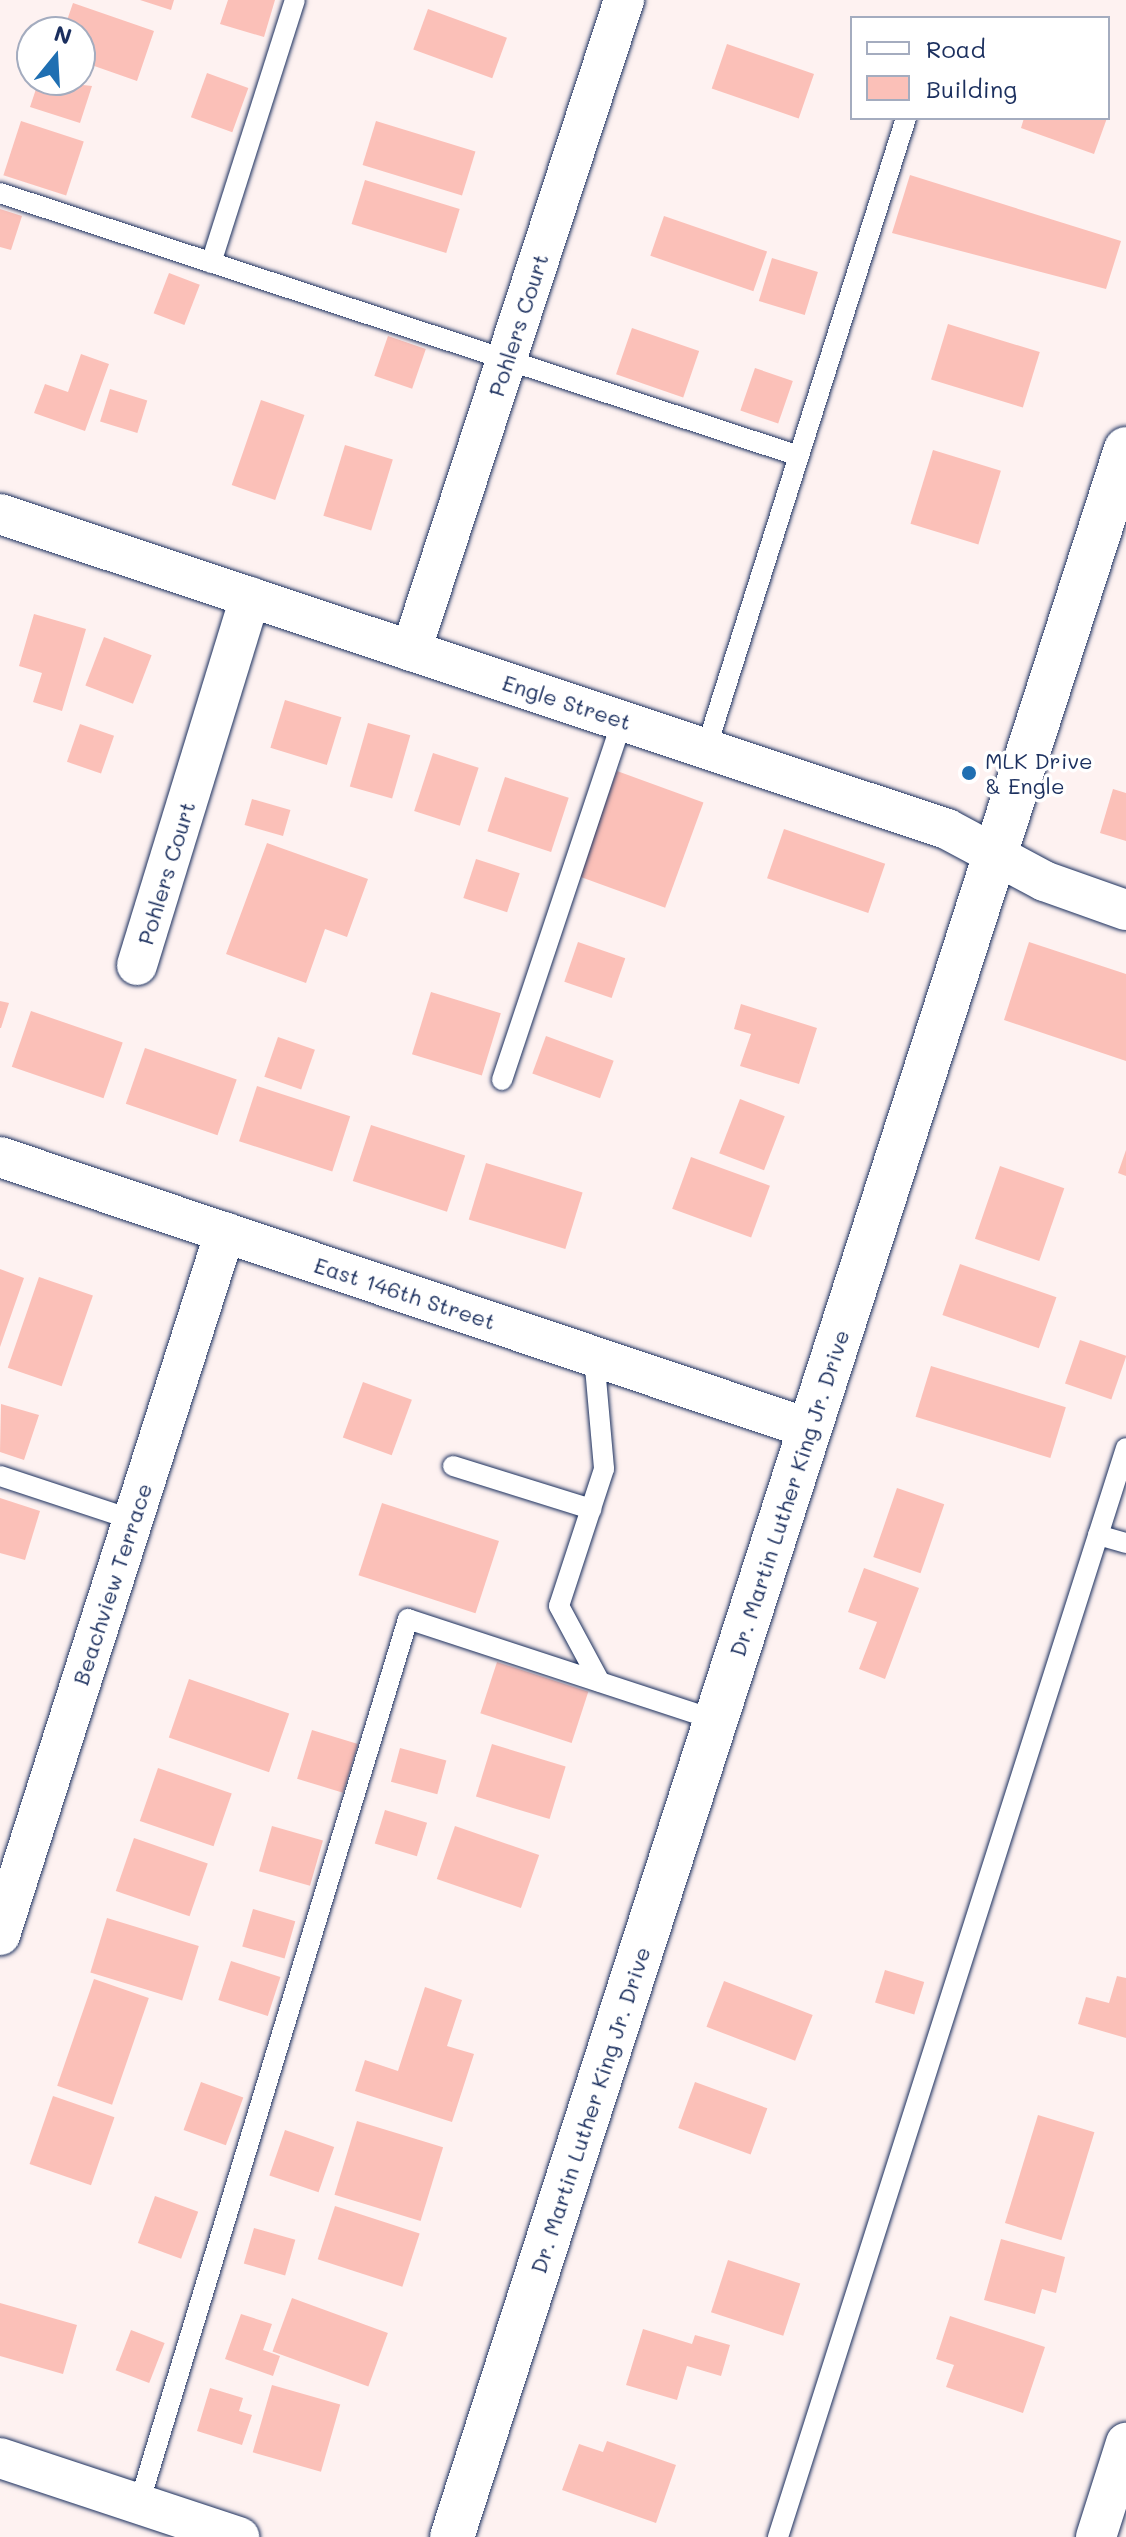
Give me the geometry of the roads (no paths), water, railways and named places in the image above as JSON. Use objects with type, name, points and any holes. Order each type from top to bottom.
[{"type":"street","name":"Pohlers Court","points":[[411,651],[624,0]]},
{"type":"street","name":"Dr. Martin Luther King Jr. Drive","points":[[452,2537],[1126,449]]},
{"type":"street","name":"Engle Street","points":[[0,514],[947,829],[995,855],[1126,910]]},
{"type":"street","name":"Pohlers Court","points":[[137,965],[250,597]]},
{"type":"street","name":"East 146th Street","points":[[0,1157],[810,1429]]},
{"type":"street","name":"Beachview Terrace","points":[[0,1935],[225,1232]]},
{"type":"street","points":[[1096,2537],[1126,2443]]},
{"type":"street","points":[[0,2458],[239,2537]]},
{"type":"lane","points":[[211,263],[295,0]]},
{"type":"lane","points":[[706,749],[905,120]]},
{"type":"lane","points":[[0,193],[799,456]]},
{"type":"lane","points":[[502,1080],[622,721]]},
{"type":"lane","points":[[594,1356],[604,1469],[559,1606],[600,1682]]},
{"type":"lane","points":[[778,2537],[1126,1448]]},
{"type":"lane","points":[[453,1466],[591,1509]]},
{"type":"lane","points":[[0,1476],[133,1520]]},
{"type":"lane","points":[[1098,1535],[1126,1543]]},
{"type":"lane","points":[[139,2504],[408,1619],[716,1720]]},
{"type":"place","name":"MLK Drive & Engle","points":[[969,773]]}]
